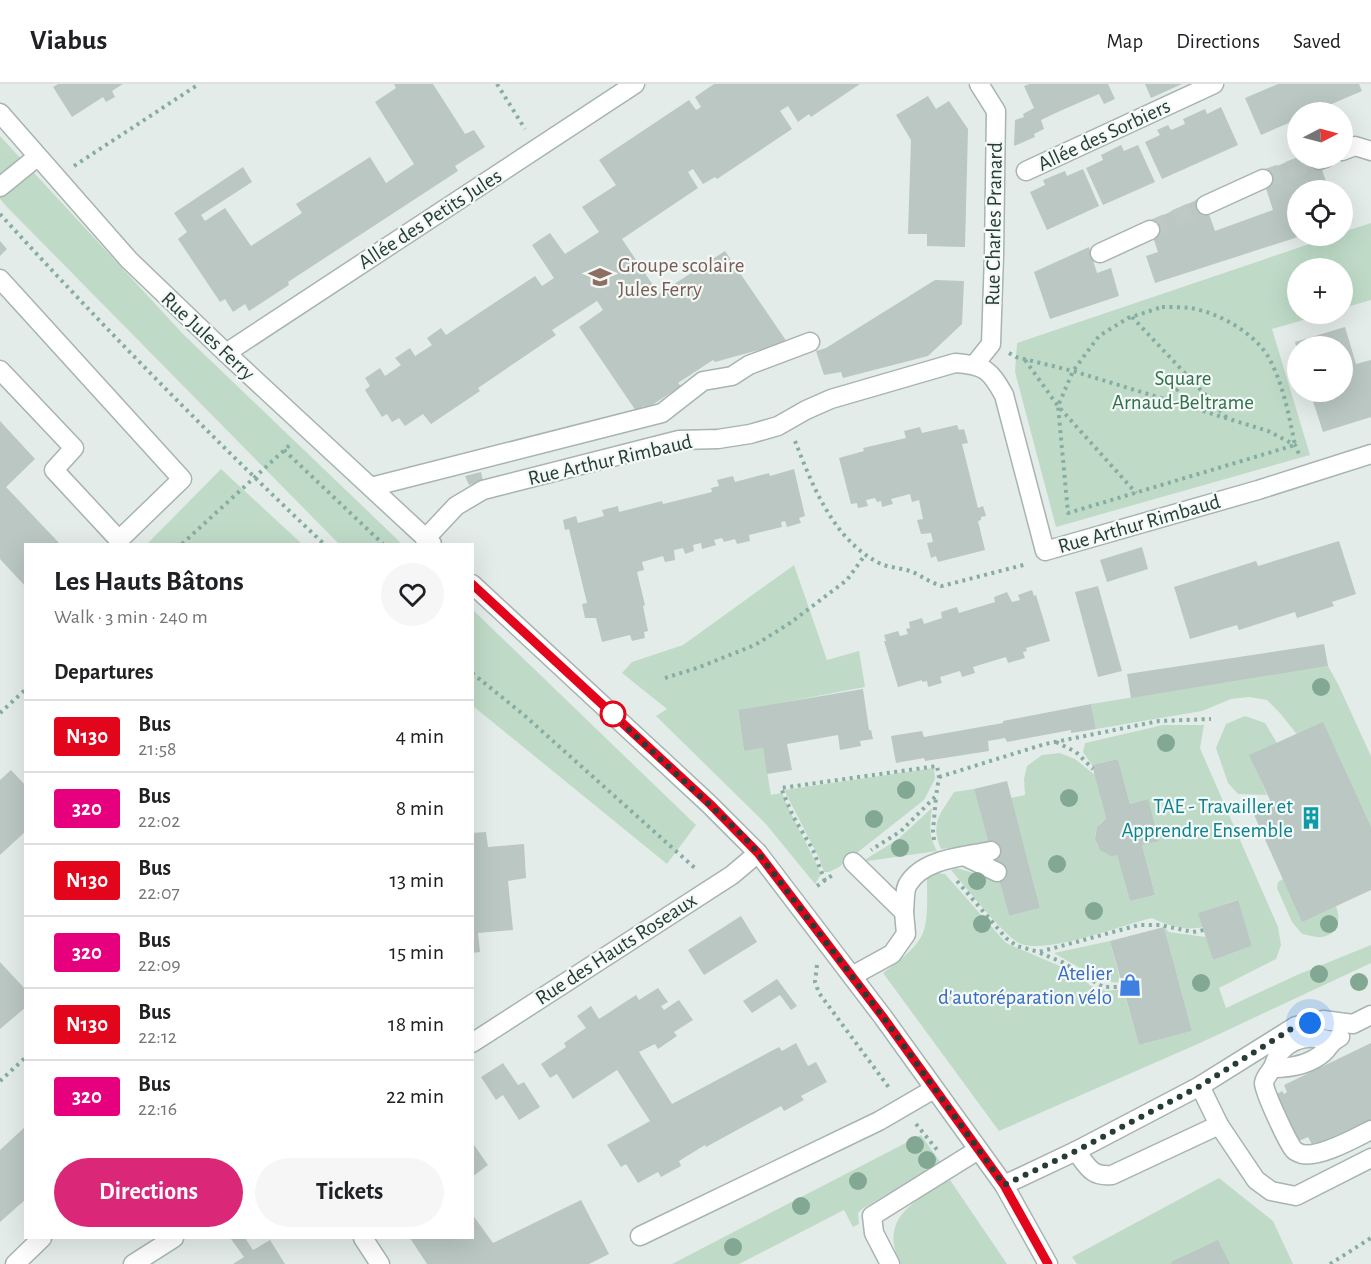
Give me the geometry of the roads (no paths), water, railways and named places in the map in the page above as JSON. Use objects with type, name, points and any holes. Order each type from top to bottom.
[{"type":"street","name":"Allée des Petits Jules","points":[[226,353],[635,84]]},
{"type":"street","name":"Rue Charles Pranard","points":[[975,364],[991,344],[996,111],[979,84]]},
{"type":"street","name":"Allée des Sorbiers","points":[[1026,171],[1214,84]]},
{"type":"street","name":"Rue Jules Ferry","points":[[0,113],[129,260],[429,542]]},
{"type":"street","points":[[1353,147],[1371,151]]},
{"type":"street","points":[[0,187],[37,157]]},
{"type":"street","points":[[1206,205],[1263,179]]},
{"type":"street","points":[[1100,253],[1150,230]]},
{"type":"street","points":[[0,279],[182,479],[119,540],[54,470],[74,448],[0,370]]},
{"type":"street","points":[[371,487],[662,413],[703,381],[732,376],[750,365],[810,342]]},
{"type":"street","name":"Rue Arthur Rimbaud","points":[[429,542],[456,506],[483,490],[680,440],[718,439],[750,434],[778,426],[831,399],[955,363],[975,364],[993,375],[1004,395],[1045,551],[1371,454]]},
{"type":"street","points":[[474,586],[710,804],[758,853],[852,976],[1004,1185],[1048,1264]]},
{"type":"street","points":[[852,976],[892,954],[906,934],[904,912],[906,885],[921,869],[940,862],[991,851]]},
{"type":"street","name":"Rue des Hauts Roseaux","points":[[474,1041],[623,946],[713,885],[732,875],[758,853]]},
{"type":"street","points":[[966,857],[997,872]]},
{"type":"street","points":[[853,862],[904,912]]},
{"type":"street","points":[[1004,1185],[1076,1151],[1200,1086],[1296,1026],[1323,1020],[1353,1024],[1371,1016]]},
{"type":"street","points":[[1353,1024],[1349,1033],[1332,1041],[1324,1053],[1290,1068],[1273,1068],[1266,1076],[1264,1085],[1270,1103],[1294,1150],[1302,1154],[1321,1151],[1371,1130]]},
{"type":"street","points":[[1200,1086],[1219,1125],[1256,1180],[1271,1191],[1296,1196],[1371,1158]]},
{"type":"street","points":[[640,1236],[879,1121],[934,1089]]},
{"type":"street","points":[[1076,1151],[1091,1171],[1099,1176],[1112,1175],[1219,1125]]},
{"type":"street","points":[[890,1264],[874,1233],[872,1216],[978,1150]]},
{"type":"street","points":[[15,1264],[41,1239]]},
{"type":"street","points":[[133,1264],[172,1239]]},
{"type":"street","points":[[364,1239],[380,1264]]},
{"type":"tunnel","points":[[1263,179],[1295,168]]},
{"type":"tunnel","points":[[1150,230],[1206,205]]},
{"type":"place","name":"Groupe scolaire Jules Ferry","points":[[600,277]]},
{"type":"place","name":"TAE - Travailler et Apprendre Ensemble","points":[[1311,818]]},
{"type":"place","name":"Atelier d'autoréparation vélo","points":[[1130,985]]},
{"type":"park label","name":"Square Arnaud-Beltrame","points":[[1183,390]]}]
